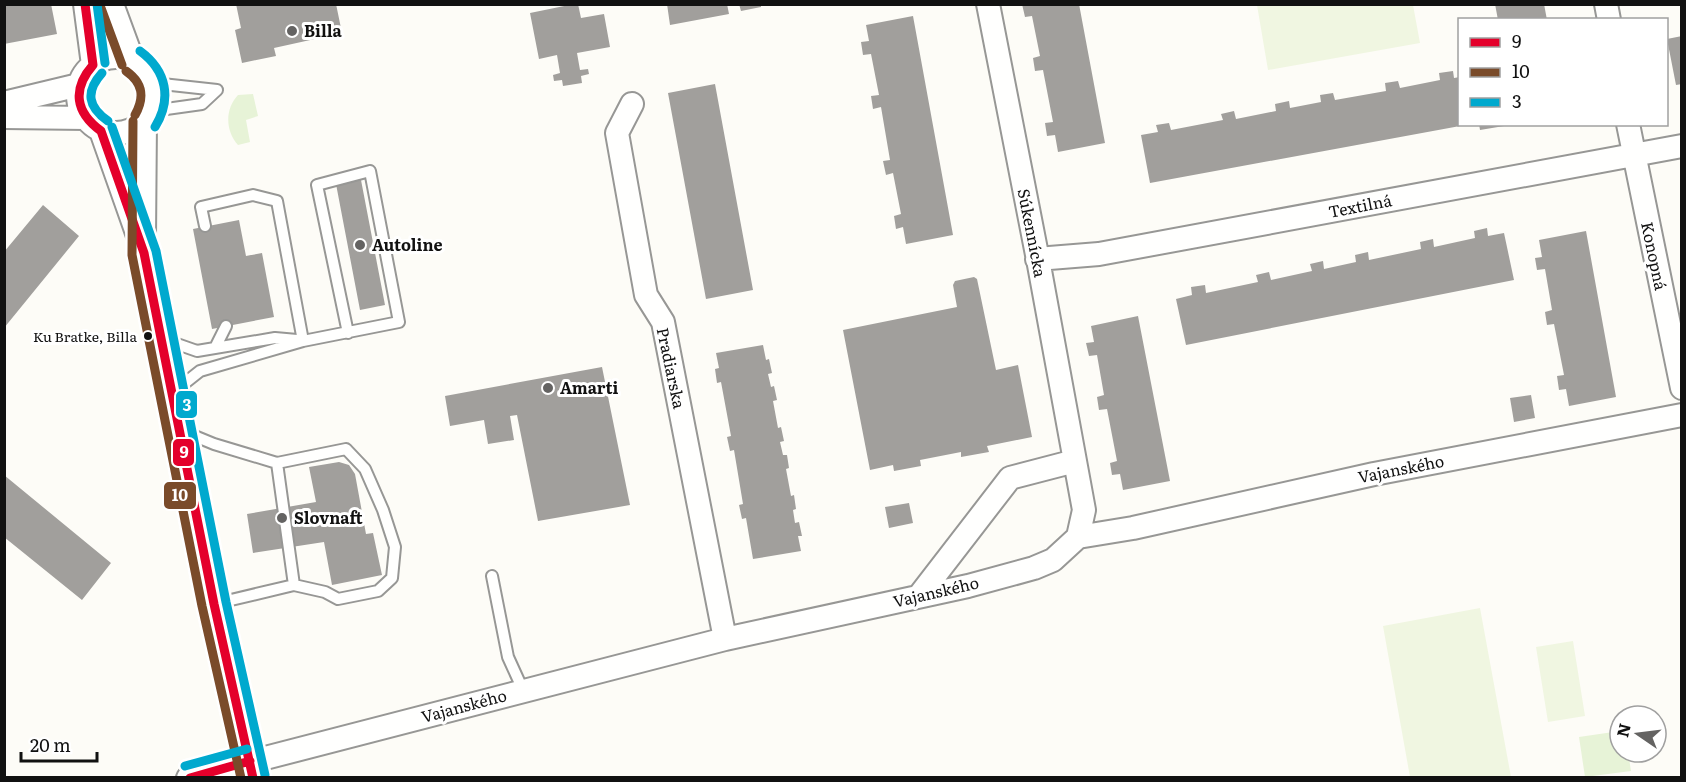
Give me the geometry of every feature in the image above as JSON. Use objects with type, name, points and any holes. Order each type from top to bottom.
[{"type":"street","points":[[85,4],[93,65]]},
{"type":"street","points":[[112,4],[133,61]]},
{"type":"street","name":"Súkennícka","points":[[988,4],[1076,461],[1084,510],[1078,537]]},
{"type":"street","points":[[144,253],[148,116],[155,96],[153,83],[145,70],[133,61],[112,57],[93,65],[84,74],[79,85],[79,106],[93,124],[144,253],[214,604],[252,769]]},
{"type":"street","points":[[4,103],[79,85]]},
{"type":"street","name":"Pradiarska","points":[[632,104],[617,133],[646,295],[663,322],[725,639]]},
{"type":"street","points":[[4,117],[93,124],[108,133],[124,133],[132,131],[148,116]]},
{"type":"street","name":"Konopná","points":[[1628,126],[1682,388]]},
{"type":"street","name":"Textilná","points":[[1038,259],[1099,254],[1682,146]]},
{"type":"street","name":"Vajanského","points":[[188,777],[252,769],[523,690],[725,639],[1034,568],[1053,560],[1078,537],[1133,528],[1374,474],[1682,415]]},
{"type":"street","points":[[919,596],[1010,478],[1076,461]]},
{"type":"lane","points":[[148,116],[202,104],[217,90],[153,83]]},
{"type":"lane","points":[[171,394],[200,371],[303,341],[348,333],[399,322],[370,171],[317,184],[348,333]]},
{"type":"lane","points":[[206,226],[201,207],[253,195],[277,201],[303,341]]},
{"type":"lane","points":[[215,348],[225,326]]},
{"type":"lane","points":[[160,338],[197,351],[275,338],[303,341]]},
{"type":"lane","points":[[179,429],[214,444],[277,463],[346,449],[365,469],[383,510],[395,547],[392,578],[378,591],[338,599],[325,592],[294,585],[214,604]]},
{"type":"lane","points":[[277,463],[294,585]]},
{"type":"lane","points":[[492,576],[508,657],[523,690]]},
{"type":"green space","points":[[1257,5],[1413,5],[1420,43],[1268,70]]},
{"type":"green space","points":[[253,94],[258,116],[246,120],[250,142],[238,145],[229,126],[229,113],[238,95]]},
{"type":"green space","points":[[1480,608],[1511,777],[1410,777],[1383,626]]},
{"type":"green space","points":[[1573,641],[1585,716],[1548,722],[1536,647]]},
{"type":"green space","points":[[1608,733],[1608,764],[1630,764],[1631,771],[1585,777],[1579,737]]},
{"type":"building","points":[[4,4],[51,4],[57,34],[4,44]]},
{"type":"building","name":"Billa","points":[[236,4],[336,4],[342,33],[274,48],[276,56],[242,63],[235,30],[241,28]]},
{"type":"building","points":[[578,4],[581,18],[604,14],[610,47],[577,53],[580,70],[588,69],[589,74],[581,76],[582,83],[563,86],[562,80],[554,81],[553,75],[560,73],[557,55],[539,59],[530,13]]},
{"type":"building","points":[[667,4],[727,4],[729,14],[670,25]]},
{"type":"building","points":[[739,4],[761,4],[761,7],[741,11]]},
{"type":"building","points":[[1022,4],[1079,4],[1105,143],[1058,152],[1055,135],[1047,136],[1045,123],[1053,122],[1043,70],[1035,71],[1033,58],[1040,56],[1032,16],[1025,17]]},
{"type":"building","points":[[1495,4],[1544,4],[1547,18],[1498,18]]},
{"type":"building","points":[[913,16],[953,235],[906,244],[903,227],[896,229],[894,216],[901,214],[893,173],[886,175],[883,161],[890,160],[881,107],[873,109],[871,96],[879,95],[871,54],[863,55],[861,42],[869,41],[866,25]]},
{"type":"building","points":[[1682,36],[1682,84],[1676,85],[1668,39]]},
{"type":"building","points":[[1453,71],[1454,78],[1458,77],[1458,126],[1460,126],[1150,183],[1141,135],[1158,132],[1156,125],[1169,123],[1171,130],[1223,120],[1221,114],[1234,111],[1236,119],[1276,111],[1275,104],[1289,101],[1290,108],[1321,102],[1320,95],[1333,93],[1335,100],[1386,91],[1385,83],[1398,81],[1400,88],[1440,80],[1439,73]]},
{"type":"building","points":[[715,84],[753,290],[706,299],[668,93]]},
{"type":"building","points":[[1479,126],[1504,126],[1480,130]]},
{"type":"building","name":"Autoline","points":[[361,180],[385,305],[360,310],[336,184]]},
{"type":"building","points":[[43,205],[79,236],[4,328],[4,252]]},
{"type":"building","points":[[239,220],[246,256],[262,253],[274,317],[212,329],[193,229]]},
{"type":"building","points":[[1487,228],[1488,236],[1504,233],[1514,280],[1186,345],[1176,299],[1192,295],[1191,287],[1205,285],[1206,293],[1258,282],[1256,275],[1269,272],[1271,280],[1312,271],[1310,264],[1323,261],[1324,269],[1356,262],[1355,255],[1368,252],[1369,260],[1421,249],[1420,242],[1433,239],[1434,247],[1475,238],[1474,231]]},
{"type":"building","points":[[1586,231],[1616,397],[1569,406],[1566,389],[1559,390],[1557,376],[1564,375],[1554,324],[1547,325],[1545,312],[1552,310],[1545,269],[1537,270],[1535,258],[1542,257],[1539,240]]},
{"type":"building","points":[[974,277],[977,279],[996,370],[1018,365],[1032,437],[987,446],[989,452],[961,457],[961,452],[920,460],[921,466],[894,471],[893,465],[870,470],[843,330],[957,307],[953,285],[955,281]]},
{"type":"building","points":[[1138,316],[1170,481],[1123,490],[1120,474],[1112,475],[1110,463],[1117,461],[1107,409],[1099,410],[1097,397],[1104,395],[1097,355],[1089,356],[1086,343],[1094,342],[1091,326]]},
{"type":"building","points":[[763,345],[772,373],[768,374],[771,387],[774,386],[777,400],[773,401],[778,428],[781,427],[784,441],[780,442],[783,455],[787,455],[789,468],[786,469],[796,509],[793,510],[795,523],[799,522],[802,536],[798,536],[801,551],[753,559],[746,518],[742,519],[739,505],[743,504],[734,450],[730,451],[727,437],[731,436],[721,382],[717,383],[715,369],[719,368],[716,353]]},
{"type":"building","points":[[602,367],[630,505],[538,521],[517,415],[510,416],[514,440],[488,444],[484,420],[450,426],[445,396]]},
{"type":"building","points":[[1531,395],[1535,418],[1514,422],[1510,398]]},
{"type":"building","points":[[339,462],[349,465],[355,474],[366,534],[373,533],[382,575],[332,585],[324,542],[253,553],[247,514],[316,502],[309,467]]},
{"type":"building","points":[[4,475],[111,563],[82,600],[4,537]]},
{"type":"building","points":[[909,503],[913,523],[889,528],[885,507]]},
{"type":"transit line","name":"9","points":[[85,4],[93,65]]},
{"type":"transit line","name":"3","points":[[97,4],[105,63]]},
{"type":"transit line","name":"10","points":[[101,8],[122,65]]},
{"type":"transit line","name":"3","points":[[140,51],[156,67],[164,86],[164,106],[155,127]]},
{"type":"transit line","name":"9","points":[[93,65],[82,83],[79,100],[86,116],[101,131]]},
{"type":"transit line","name":"10","points":[[126,71],[136,80],[141,91],[135,115]]},
{"type":"transit line","name":"3","points":[[102,73],[93,87],[91,99],[96,110],[108,121]]},
{"type":"transit line","name":"10","points":[[133,121],[132,255],[202,606],[241,778]]},
{"type":"transit line","name":"3","points":[[112,127],[156,251],[226,602],[265,775]]},
{"type":"transit line","name":"9","points":[[101,131],[144,253],[214,604],[253,778]]},
{"type":"transit line","name":"3","points":[[185,766],[247,749]]},
{"type":"transit line","name":"9","points":[[190,778],[250,761]]},
{"type":"place","name":"Billa","points":[[292,31]]},
{"type":"place","name":"Autoline","points":[[360,245]]},
{"type":"place","name":"Ku Bratke, Billa","points":[[148,336]]},
{"type":"place","name":"Amarti","points":[[548,388]]},
{"type":"place","name":"Slovnaft","points":[[282,518]]}]
